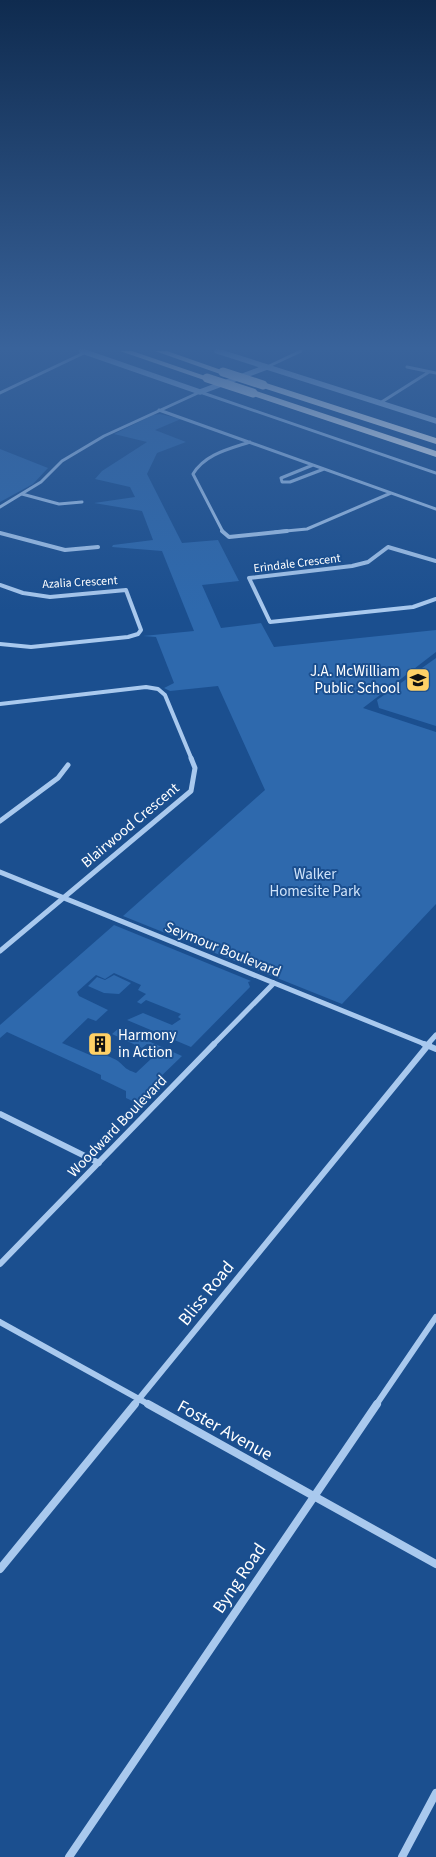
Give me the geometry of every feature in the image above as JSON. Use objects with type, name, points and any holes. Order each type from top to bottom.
[{"type":"highway","points":[[387,438],[436,454]]},
{"type":"street","points":[[0,507],[40,482],[62,461],[101,438]]},
{"type":"street","points":[[238,438],[436,509]]},
{"type":"street","points":[[333,438],[436,473]]},
{"type":"street","points":[[250,442],[203,461],[196,467],[193,474],[224,534],[229,537],[307,529],[327,522],[390,493]]},
{"type":"street","points":[[313,465],[281,478],[282,482],[290,482],[324,469]]},
{"type":"street","points":[[22,494],[59,504],[82,502]]},
{"type":"street","points":[[0,534],[59,549],[78,550],[98,547]]},
{"type":"street","name":"Erindale Crescent","points":[[436,561],[388,547],[368,562],[352,566],[249,578],[270,622],[413,607],[436,599]]},
{"type":"street","name":"Azalia Crescent","points":[[0,585],[23,593],[50,597],[126,590],[141,630],[138,634],[128,637],[31,647],[0,644]]},
{"type":"street","name":"Blairwood Crescent","points":[[0,704],[146,687],[158,689],[165,694],[195,768],[191,791],[0,951]]},
{"type":"street","points":[[0,822],[58,778],[68,765]]},
{"type":"street","name":"Seymour Boulevard","points":[[0,872],[436,1049]]},
{"type":"street","name":"Woodward Boulevard","points":[[0,1264],[274,984]]},
{"type":"street","name":"Bliss Road","points":[[0,1569],[436,1035]]},
{"type":"street","points":[[0,1114],[99,1163]]},
{"type":"street","name":"Byng Road","points":[[69,1857],[436,1317]]},
{"type":"street","name":"Foster Avenue","points":[[0,1322],[436,1564]]},
{"type":"street","points":[[402,1857],[436,1792]]},
{"type":"green space","name":"Walker Homesite Park","points":[[129,438],[175,438],[186,442],[157,453],[147,474],[182,543],[218,540],[239,581],[202,585],[221,628],[261,623],[274,647],[436,630],[436,652],[363,708],[436,732],[436,904],[342,1004],[123,916],[265,790],[218,686],[170,691],[164,688],[174,683],[156,637],[143,636],[194,631],[162,551],[112,547],[113,545],[153,540],[142,511],[94,503],[135,497],[130,487],[95,479],[102,471],[147,442]]},
{"type":"green space","points":[[0,449],[48,468],[33,484],[0,502]]},
{"type":"green space","name":"J.A. McWilliam Public School","points":[[436,658],[436,726],[379,708],[377,700]]},
{"type":"green space","points":[[114,925],[251,981],[248,982],[250,987],[191,1047],[127,1020],[143,1013],[172,1025],[181,1019],[178,1017],[181,1014],[146,1000],[141,1004],[137,1002],[146,994],[138,990],[141,985],[114,973],[105,979],[96,975],[77,992],[79,996],[108,1010],[96,1021],[88,1018],[62,1043],[90,1055],[94,1051],[110,1057],[136,1073],[153,1057],[149,1055],[156,1048],[147,1044],[142,1048],[112,1034],[119,1028],[182,1056],[153,1084],[149,1098],[141,1105],[126,1098],[126,1091],[101,1079],[101,1075],[7,1032],[0,1038],[0,1025]]},
{"type":"green space","points":[[114,975],[131,983],[119,994],[104,993],[88,986],[97,977],[105,980]]},
{"type":"place","name":"J.A. McWilliam Public School","points":[[418,680]]},
{"type":"place","name":"Harmony in Action","points":[[100,1044]]}]
